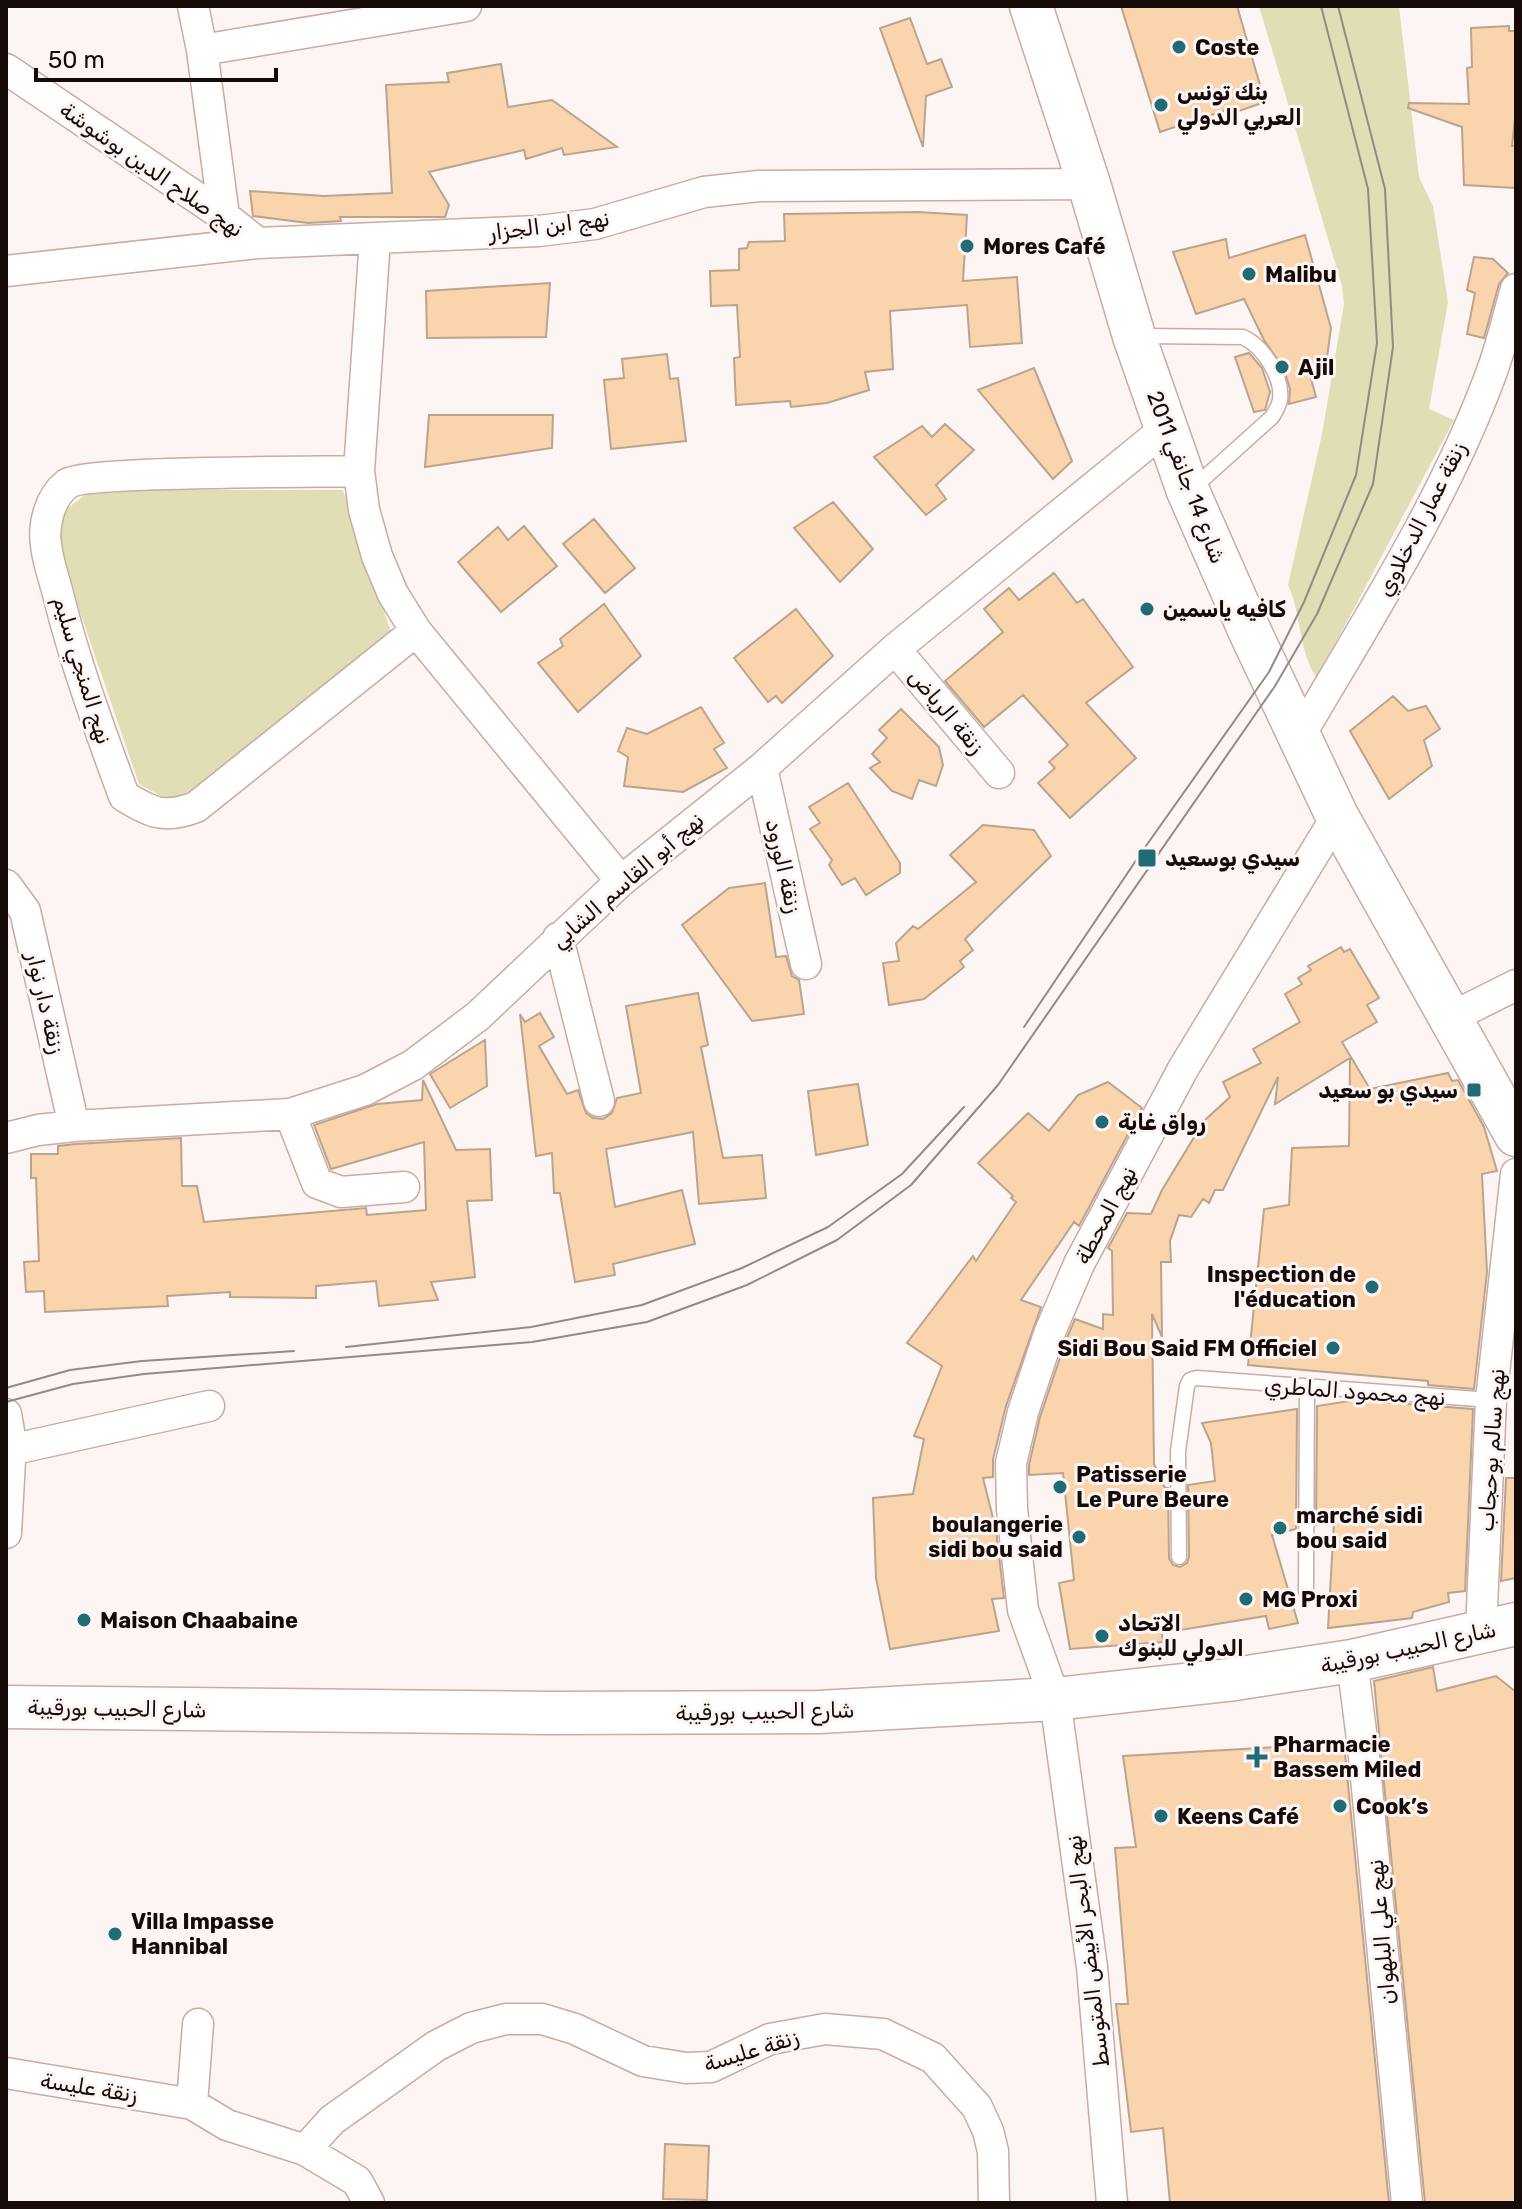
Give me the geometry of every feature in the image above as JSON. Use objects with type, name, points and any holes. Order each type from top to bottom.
[{"type":"main road","name":"شارع 14 جانفي 2011","points":[[1031,6],[1134,336],[1188,491],[1337,816],[1516,1135]]},
{"type":"main road","name":"شارع الحبيب بورقيبة","points":[[6,1707],[533,1713],[819,1712],[1055,1699],[1213,1682],[1352,1661],[1498,1627]]},
{"type":"street","points":[[193,6],[202,50],[224,216]]},
{"type":"street","points":[[202,50],[466,6]]},
{"type":"street","name":"نهج صلاح الدين بوشوشة","points":[[6,69],[224,216],[258,243]]},
{"type":"street","name":"نهج ابن الجزار","points":[[6,271],[258,243],[539,231],[595,224],[704,192],[759,186],[1089,184]]},
{"type":"street","points":[[375,239],[359,471],[364,510],[377,556],[393,594],[416,631],[621,881]]},
{"type":"street","name":"زنقة عمار الدخلاوي","points":[[1299,737],[1398,567],[1454,460],[1492,371],[1516,289]]},
{"type":"street","name":"نهج أبو القاسم الشابي","points":[[6,1138],[74,1126],[290,1114],[365,1090],[413,1065],[478,1016],[621,881],[762,768],[895,649],[1165,429]]},
{"type":"street","name":"نهج المنجي سليم","points":[[359,471],[83,479],[69,482],[53,500],[45,543],[74,656],[124,796],[163,815],[196,807],[416,631]]},
{"type":"street","name":"زنقة الرياض","points":[[895,649],[999,773]]},
{"type":"street","name":"زنقة الورود","points":[[762,768],[806,964]]},
{"type":"street","name":"نهج المحطة","points":[[1055,1699],[1023,1610],[1012,1509],[1011,1463],[1023,1412],[1049,1334],[1083,1256],[1183,1069],[1337,816]]},
{"type":"street","name":"زنقة دار نوار","points":[[6,885],[25,911],[74,1126]]},
{"type":"street","points":[[558,938],[599,1101]]},
{"type":"street","points":[[1452,1017],[1516,985]]},
{"type":"street","points":[[290,1114],[317,1183],[341,1192],[404,1187]]},
{"type":"street","name":"نهج سالم بوحجاب","points":[[1498,1627],[1491,1400],[1516,1174]]},
{"type":"street","points":[[6,1533],[9,1435],[209,1406]]},
{"type":"street","name":"نهج علي البلهوان","points":[[1352,1661],[1407,2203]]},
{"type":"street","name":"نهج البحر الأبيض المتوسط","points":[[1055,1699],[1092,1967],[1112,2203]]},
{"type":"street","name":"زنقة عليسة","points":[[305,2150],[332,2120],[436,2046],[471,2028],[506,2019],[542,2019],[575,2029],[643,2061],[686,2068],[711,2067],[770,2039],[825,2029],[883,2034],[933,2058],[977,2107],[988,2131],[993,2151],[994,2203]]},
{"type":"street","points":[[192,2104],[198,2024]]},
{"type":"street","name":"زنقة عليسة","points":[[6,2073],[192,2104],[227,2125],[305,2150],[357,2181],[369,2203]]},
{"type":"lane","points":[[1134,336],[1243,337],[1257,343],[1266,355],[1280,390],[1280,403],[1272,417],[1188,491]]},
{"type":"lane","name":"نهج محمود الماطري","points":[[1179,1557],[1178,1451],[1190,1380],[1197,1378],[1491,1400]]},
{"type":"lane","points":[[1306,1591],[1307,1387]]},
{"type":"shaded area","points":[[1259,6],[1399,6],[1419,177],[1433,206],[1448,302],[1429,409],[1454,420],[1317,678],[1306,656],[1288,585],[1322,434],[1344,304],[1342,286]]},
{"type":"shaded area","points":[[91,490],[343,490],[392,635],[192,791],[167,799],[139,784],[55,539],[63,512]]},
{"type":"building","points":[[1121,6],[1237,6],[1265,102],[1236,112],[1235,107],[1160,132]]},
{"type":"building","points":[[910,18],[927,64],[941,59],[952,87],[926,96],[923,147],[880,28]]},
{"type":"building","points":[[1509,26],[1509,31],[1516,31],[1516,109],[1512,146],[1515,146],[1515,188],[1464,185],[1462,127],[1408,108],[1409,103],[1469,104],[1467,68],[1472,67],[1471,28]]},
{"type":"building","points":[[501,64],[508,107],[552,100],[617,147],[564,155],[562,148],[526,159],[524,150],[429,172],[449,205],[445,217],[340,217],[341,221],[308,223],[253,216],[250,191],[324,196],[392,193],[386,85],[449,82],[447,73]]},
{"type":"building","points":[[918,212],[967,215],[963,281],[1017,277],[1022,343],[970,347],[967,305],[890,311],[893,369],[865,372],[869,390],[827,403],[791,407],[790,401],[736,405],[734,358],[740,357],[737,305],[711,306],[710,271],[739,270],[739,249],[747,248],[749,242],[785,241],[784,214]]},
{"type":"building","points":[[1305,235],[1331,328],[1325,372],[1309,371],[1316,397],[1289,404],[1290,389],[1284,369],[1264,340],[1244,299],[1196,314],[1173,252],[1226,239],[1229,258]]},
{"type":"building","points":[[1474,257],[1493,259],[1508,273],[1499,284],[1484,338],[1467,334],[1475,293],[1467,290]]},
{"type":"building","points":[[550,283],[546,337],[427,338],[426,291]]},
{"type":"building","points":[[1249,353],[1262,368],[1270,392],[1265,410],[1254,412],[1235,357]]},
{"type":"building","points":[[667,354],[670,379],[678,378],[686,441],[611,449],[604,380],[624,378],[622,359]]},
{"type":"building","points":[[1034,368],[1072,461],[1053,479],[978,390]]},
{"type":"building","points":[[429,415],[553,415],[552,448],[425,467]]},
{"type":"building","points":[[945,424],[974,450],[936,485],[946,499],[926,515],[874,457],[922,426],[932,437]]},
{"type":"building","points":[[833,502],[873,549],[840,582],[794,528]]},
{"type":"building","points":[[594,519],[635,568],[605,593],[563,544]]},
{"type":"building","points":[[524,526],[557,566],[501,612],[458,562],[498,527],[508,540]]},
{"type":"building","points":[[1054,573],[1077,603],[1083,599],[1133,667],[1086,703],[1136,758],[1070,818],[1038,783],[1055,768],[1049,762],[1068,745],[1023,695],[984,727],[945,681],[1003,632],[984,609],[1009,588],[1019,600]]},
{"type":"building","points":[[604,604],[641,656],[578,712],[538,663],[563,646],[560,639]]},
{"type":"building","points":[[796,609],[833,656],[782,703],[776,696],[768,702],[734,658]]},
{"type":"building","points":[[1393,696],[1408,711],[1426,706],[1440,729],[1424,740],[1432,766],[1389,799],[1350,731]]},
{"type":"building","points":[[701,707],[724,743],[714,749],[727,768],[683,792],[624,786],[628,757],[618,751],[627,728],[647,734]]},
{"type":"building","points":[[901,709],[939,747],[943,765],[936,786],[919,780],[912,799],[892,791],[870,768],[880,762],[872,754],[887,738],[879,730]]},
{"type":"building","points":[[848,783],[900,863],[900,873],[866,895],[855,878],[842,885],[829,865],[832,860],[810,829],[820,823],[809,807]]},
{"type":"building","points":[[983,825],[1034,830],[1051,856],[965,939],[973,950],[960,961],[964,967],[924,999],[889,1005],[883,963],[899,961],[896,943],[913,926],[918,929],[976,882],[950,855]]},
{"type":"building","points":[[765,883],[776,957],[786,956],[792,976],[799,980],[804,1014],[752,1021],[682,925],[729,888]]},
{"type":"building","points":[[1341,947],[1344,952],[1350,949],[1379,998],[1367,1005],[1377,1022],[1342,1042],[1370,1089],[1448,1073],[1452,1081],[1458,1080],[1484,1127],[1497,1171],[1482,1174],[1487,1272],[1474,1389],[1428,1385],[1428,1381],[1248,1365],[1264,1209],[1289,1205],[1292,1148],[1349,1146],[1350,1058],[1275,1104],[1278,1077],[1223,1190],[1215,1190],[1209,1203],[1203,1199],[1191,1217],[1179,1215],[1170,1241],[1171,1262],[1161,1262],[1162,1337],[1152,1314],[1154,1464],[1165,1488],[1168,1488],[1169,1558],[1173,1565],[1180,1567],[1187,1563],[1189,1557],[1188,1485],[1215,1481],[1211,1443],[1202,1423],[1297,1409],[1296,1529],[1272,1535],[1298,1623],[1269,1629],[1266,1616],[1162,1633],[1163,1642],[1070,1649],[1059,1583],[1074,1580],[1063,1473],[1029,1475],[1040,1417],[1066,1340],[1075,1319],[1103,1329],[1103,1314],[1113,1315],[1112,1251],[1108,1248],[1127,1213],[1151,1214],[1204,1121],[1230,1097],[1223,1082],[1261,1063],[1253,1049],[1300,1022],[1285,994],[1302,984],[1298,978],[1311,970],[1308,966]]},
{"type":"building","points":[[698,993],[708,1045],[701,1047],[723,1158],[762,1155],[766,1198],[699,1204],[693,1132],[606,1149],[615,1207],[682,1190],[695,1244],[613,1264],[615,1275],[575,1282],[560,1193],[554,1193],[552,1153],[536,1156],[520,1014],[525,1022],[540,1013],[554,1037],[539,1046],[567,1094],[578,1090],[586,1113],[603,1119],[612,1113],[617,1098],[641,1093],[626,1006]]},
{"type":"building","points":[[485,1040],[487,1086],[450,1108],[430,1074]]},
{"type":"building","points":[[423,1080],[456,1150],[490,1149],[492,1200],[467,1201],[475,1277],[431,1282],[438,1300],[379,1306],[376,1281],[316,1286],[316,1298],[230,1297],[230,1292],[167,1296],[168,1306],[45,1312],[44,1291],[26,1292],[24,1262],[39,1261],[36,1178],[31,1178],[31,1154],[58,1154],[58,1146],[76,1144],[181,1138],[182,1186],[197,1186],[204,1222],[366,1208],[367,1215],[426,1210],[424,1142],[331,1169],[314,1125],[377,1104],[422,1100]]},
{"type":"building","points":[[1108,1082],[1142,1108],[1079,1226],[1074,1222],[1021,1300],[1041,1307],[1006,1406],[993,1459],[993,1477],[983,1478],[996,1530],[1004,1598],[992,1599],[999,1631],[890,1649],[876,1578],[873,1498],[913,1494],[924,1439],[914,1436],[942,1366],[907,1343],[973,1256],[976,1261],[1016,1202],[978,1163],[1028,1113],[1049,1131],[1078,1095]]},
{"type":"building","points":[[858,1084],[868,1145],[816,1155],[808,1091]]},
{"type":"building","points":[[1356,1400],[1473,1409],[1465,1591],[1448,1593],[1449,1602],[1413,1612],[1412,1618],[1328,1628],[1334,1521],[1316,1525],[1317,1406]]},
{"type":"building","points":[[1506,1478],[1516,1478],[1516,1578],[1501,1581]]},
{"type":"building","points":[[1433,1667],[1437,1691],[1496,1676],[1516,1692],[1516,2203],[1425,2203],[1374,1681]]},
{"type":"building","points":[[1344,1743],[1389,2203],[1170,2203],[1163,2128],[1131,2132],[1116,2004],[1128,2004],[1115,1848],[1136,1847],[1123,1756]]},
{"type":"building","points":[[665,2144],[709,2146],[707,2200],[663,2199]]},
{"type":"tram line","points":[[1024,1027],[1141,853],[1269,672],[1304,602],[1356,475],[1377,343],[1368,189],[1321,6]]},
{"type":"tram line","points":[[6,1402],[73,1384],[144,1374],[532,1342],[647,1322],[747,1285],[837,1240],[911,1185],[998,1085],[1275,686],[1317,614],[1373,484],[1393,347],[1385,189],[1338,6]]},
{"type":"tram line","points":[[346,1347],[531,1327],[642,1305],[742,1268],[828,1227],[902,1174],[964,1107]]},
{"type":"tram line","points":[[6,1388],[70,1370],[142,1361],[294,1351]]},
{"type":"place","name":"Coste","points":[[1179,47]]},
{"type":"place","name":"بنك تونس العربي الدولي","points":[[1161,105]]},
{"type":"place","name":"Mores Café","points":[[967,246]]},
{"type":"place","name":"Malibu","points":[[1249,274]]},
{"type":"place","name":"Ajil","points":[[1282,367]]},
{"type":"place","name":"كافيه ياسمين","points":[[1147,609]]},
{"type":"place","name":"سيدي بوسعيد","points":[[1147,858]]},
{"type":"place","name":"سيدي بو سعيد","points":[[1474,1090]]},
{"type":"place","name":"رواق غاية","points":[[1102,1122]]},
{"type":"place","name":"Inspection de l'éducation","points":[[1372,1287]]},
{"type":"place","name":"Sidi Bou Said FM Officiel","points":[[1333,1348]]},
{"type":"place","name":"Patisserie Le Pure Beure","points":[[1060,1487]]},
{"type":"place","name":"marché sidi bou said","points":[[1280,1528]]},
{"type":"place","name":"boulangerie sidi bou said","points":[[1079,1537]]},
{"type":"place","name":"MG Proxi","points":[[1246,1599]]},
{"type":"place","name":"Maison Chaabaine","points":[[84,1620]]},
{"type":"place","name":"الاتحاد الدولي للبنوك","points":[[1102,1636]]},
{"type":"place","name":"Pharmacie Bassem Miled","points":[[1257,1757]]},
{"type":"place","name":"Cook’s","points":[[1340,1806]]},
{"type":"place","name":"Keens Café","points":[[1161,1816]]},
{"type":"place","name":"Villa Impasse Hannibal","points":[[115,1934]]}]
